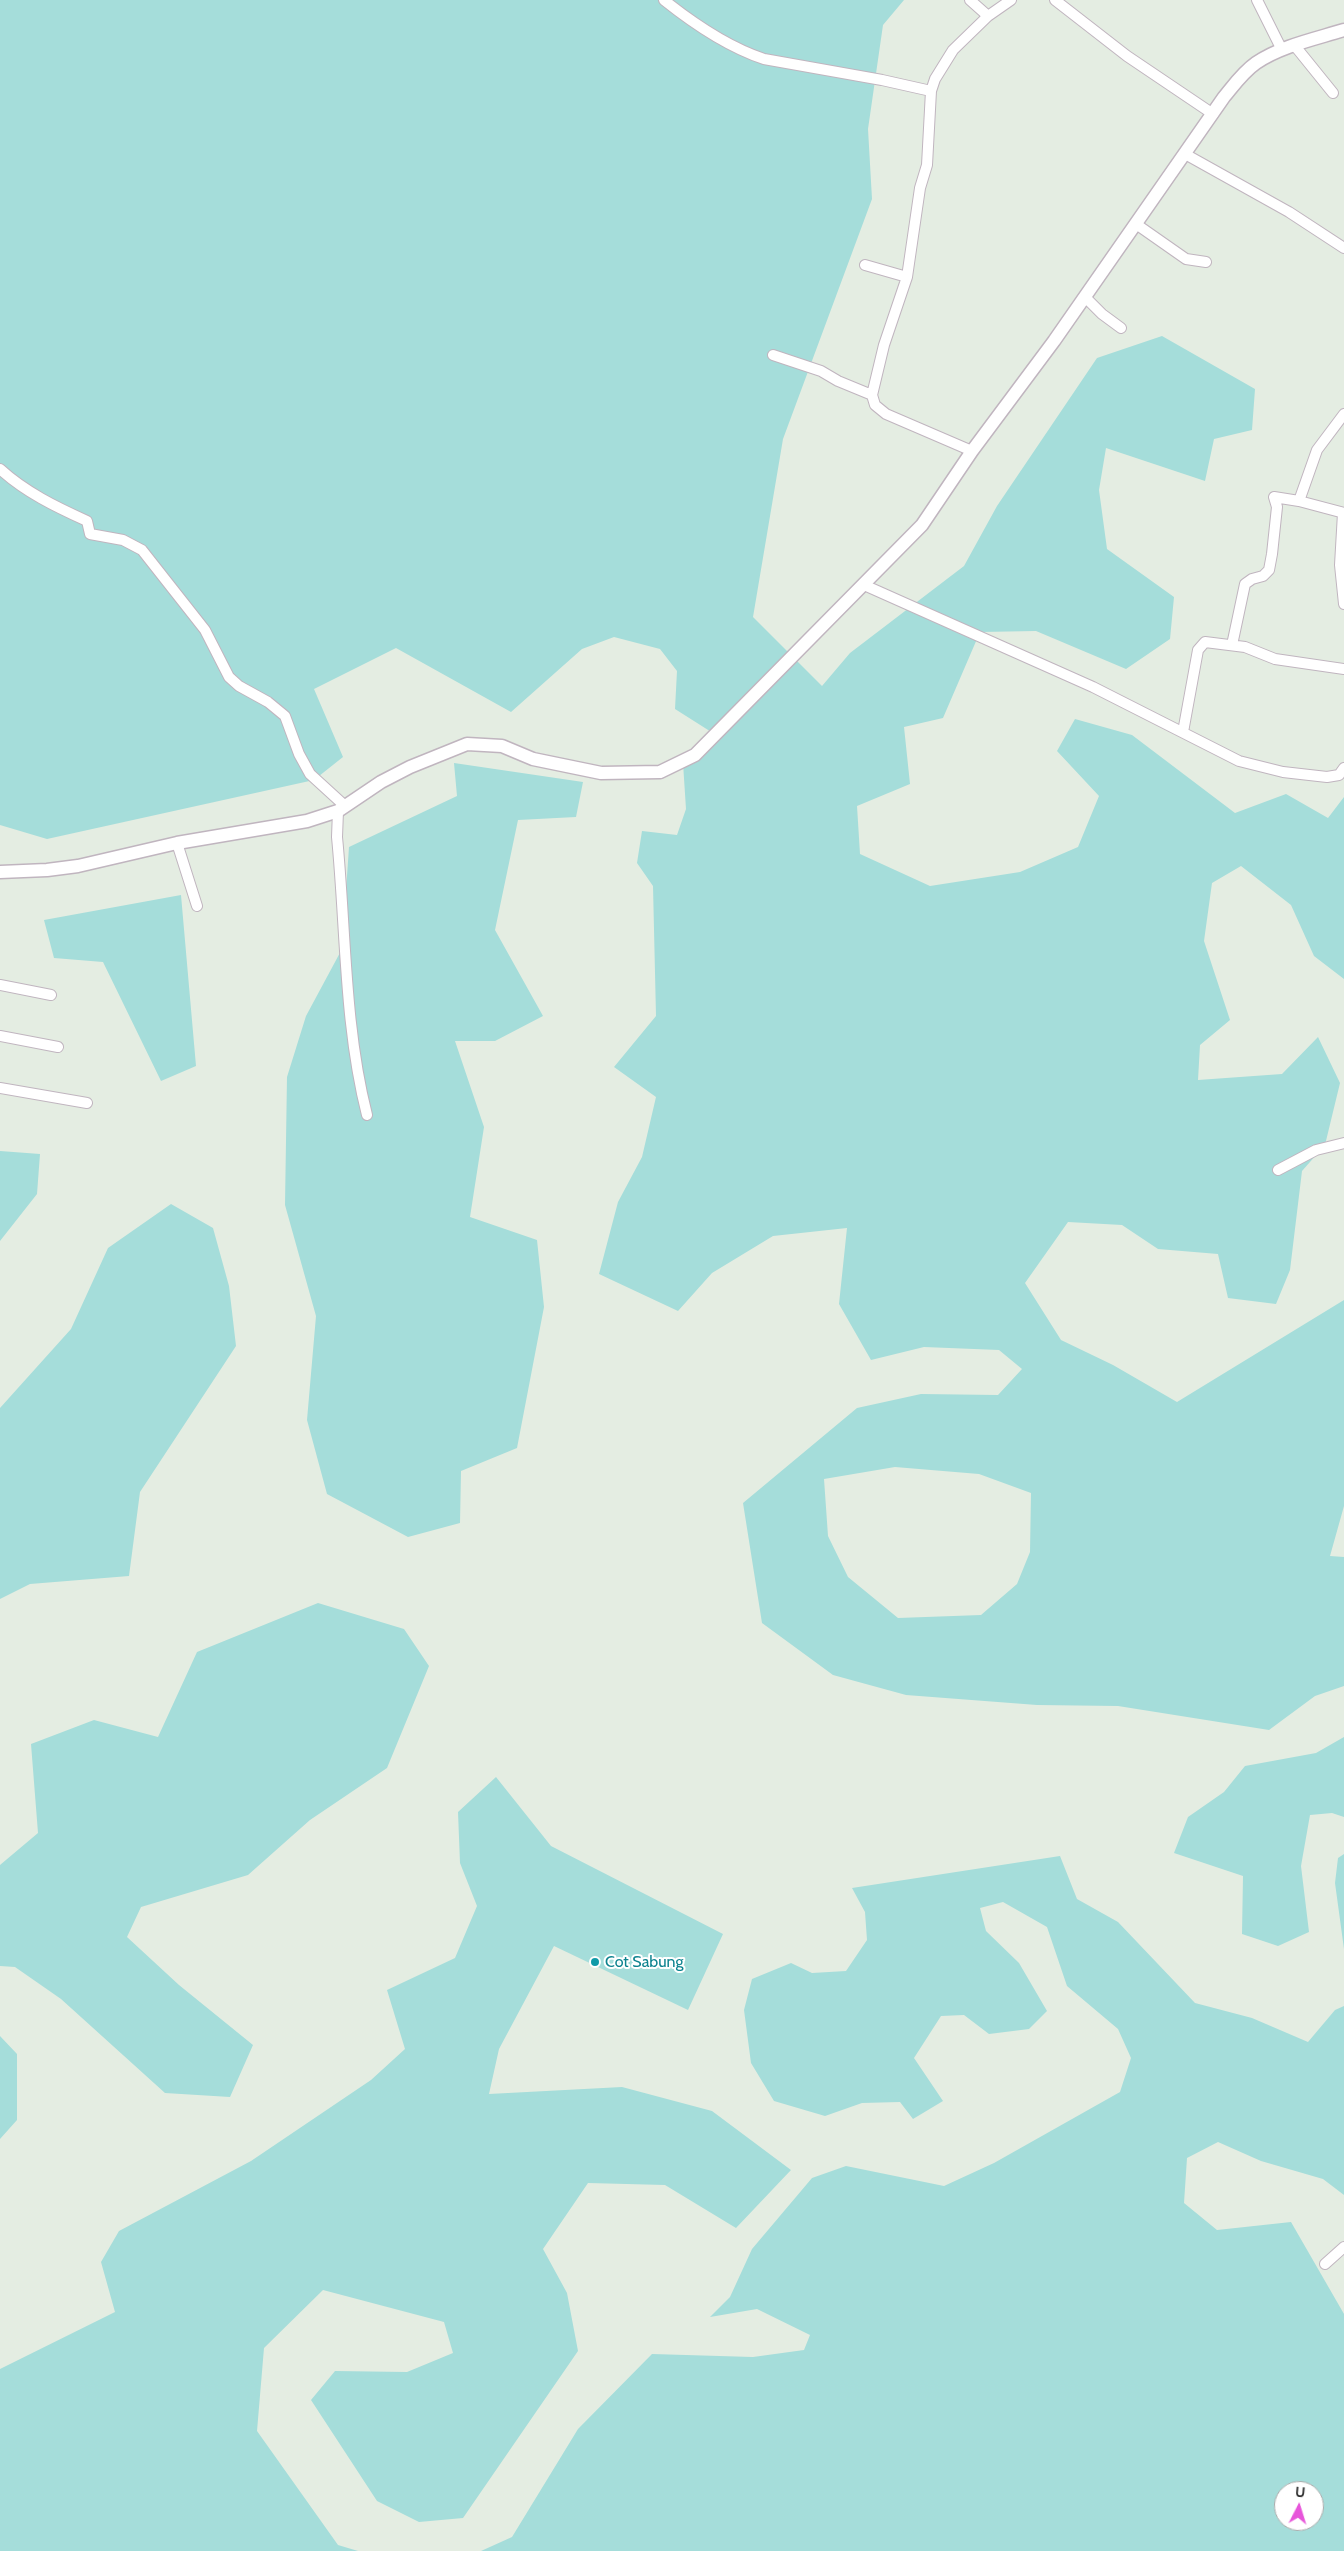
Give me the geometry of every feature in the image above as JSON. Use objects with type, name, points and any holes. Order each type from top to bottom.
[{"type":"street","points":[[664,0],[728,42],[756,56],[931,91]]},
{"type":"street","points":[[970,0],[988,16]]},
{"type":"street","points":[[972,451],[886,414],[875,405],[872,395],[884,345],[896,316],[907,277],[917,204],[927,165],[931,91],[938,71],[952,50],[988,16],[1010,0]]},
{"type":"street","points":[[1055,0],[1127,56],[1213,114]]},
{"type":"street","points":[[1257,0],[1282,50]]},
{"type":"street","points":[[0,872],[47,870],[78,866],[178,843],[306,821],[341,808],[381,782],[410,767],[467,744],[502,746],[533,759],[601,773],[660,772],[695,755],[922,525],[972,451],[1085,297],[1213,114],[1245,72],[1256,63],[1282,50],[1342,33]]},
{"type":"street","points":[[1295,46],[1333,93]]},
{"type":"street","points":[[1185,154],[1289,212],[1344,248]]},
{"type":"street","points":[[1136,224],[1186,259],[1206,262]]},
{"type":"street","points":[[865,265],[907,277]]},
{"type":"street","points":[[1085,297],[1102,314],[1121,328]]},
{"type":"street","points":[[773,355],[821,371],[838,381],[872,395]]},
{"type":"street","points":[[1299,500],[1317,450],[1344,414]]},
{"type":"street","points":[[0,469],[12,480],[40,498],[87,521],[90,534],[123,540],[142,550],[205,630],[229,676],[239,686],[268,702],[284,716],[299,754],[310,774],[341,808]]},
{"type":"street","points":[[1232,645],[1245,584],[1252,579],[1263,576],[1271,564],[1277,507],[1273,498],[1276,496],[1299,500],[1344,513],[1340,565],[1344,604]]},
{"type":"street","points":[[864,585],[1084,683],[1239,761],[1283,772],[1331,777],[1339,775],[1344,768]]},
{"type":"street","points":[[1183,732],[1201,644],[1210,641],[1251,649],[1275,659],[1344,666]]},
{"type":"street","points":[[341,808],[337,836],[352,1037],[359,1085],[367,1115]]},
{"type":"street","points":[[178,843],[197,906]]},
{"type":"street","points":[[0,985],[51,995]]},
{"type":"street","points":[[0,1036],[58,1047]]},
{"type":"street","points":[[0,1088],[87,1103]]},
{"type":"street","points":[[1278,1170],[1316,1150],[1344,1143]]},
{"type":"street","points":[[1325,2264],[1344,2247]]},
{"type":"shaded area","points":[[0,0],[904,0],[883,25],[868,129],[872,199],[783,439],[753,617],[822,686],[850,653],[964,566],[997,506],[1097,358],[1162,336],[1255,389],[1252,430],[1214,439],[1205,481],[1106,448],[1099,490],[1107,549],[1174,597],[1170,639],[1126,669],[1036,631],[980,632],[943,718],[904,727],[910,784],[857,806],[860,854],[930,886],[1020,872],[1078,847],[1099,796],[1057,751],[1075,719],[1132,735],[1235,813],[1286,794],[1328,818],[1344,797],[1344,979],[1314,956],[1291,905],[1241,866],[1212,883],[1204,941],[1230,1020],[1200,1045],[1198,1080],[1282,1074],[1318,1037],[1340,1083],[1325,1145],[1302,1171],[1290,1270],[1276,1304],[1228,1298],[1218,1254],[1158,1249],[1122,1225],[1068,1222],[1025,1283],[1061,1340],[1113,1365],[1177,1402],[1344,1300],[1344,1506],[1330,1556],[1344,1557],[1344,1686],[1315,1696],[1269,1730],[1118,1706],[1037,1705],[906,1695],[833,1675],[762,1623],[743,1503],[857,1408],[921,1394],[998,1395],[1022,1369],[999,1350],[924,1347],[871,1360],[839,1304],[847,1228],[773,1236],[712,1273],[678,1311],[599,1274],[618,1202],[642,1157],[656,1097],[614,1067],[656,1016],[653,886],[637,863],[642,831],[677,835],[686,809],[683,763],[716,735],[675,709],[677,671],[660,649],[614,637],[582,649],[511,712],[396,648],[314,689],[343,757],[314,780],[47,839],[0,825]],"holes":[[[895,1467],[979,1474],[1031,1493],[1030,1552],[1017,1584],[981,1615],[898,1618],[848,1577],[828,1536],[824,1479]]]},
{"type":"shaded area","points":[[454,763],[583,782],[576,817],[518,820],[495,930],[543,1016],[495,1041],[455,1041],[484,1127],[470,1217],[537,1240],[544,1307],[517,1448],[461,1471],[460,1523],[408,1537],[327,1494],[307,1420],[316,1316],[285,1205],[287,1077],[306,1016],[342,949],[349,847],[457,796]]},
{"type":"shaded area","points":[[181,895],[196,1066],[161,1081],[103,962],[54,958],[44,920]]},
{"type":"shaded area","points":[[0,1151],[40,1154],[37,1194],[0,1241]]},
{"type":"shaded area","points":[[171,1204],[213,1228],[229,1286],[236,1346],[140,1492],[129,1576],[30,1584],[0,1599],[0,1408],[71,1329],[108,1248]]},
{"type":"shaded area","points":[[318,1603],[404,1629],[429,1666],[387,1768],[310,1820],[248,1875],[141,1907],[127,1937],[179,1985],[253,2045],[230,2097],[165,2093],[61,1999],[15,1967],[0,1966],[0,1865],[38,1833],[31,1744],[94,1720],[158,1737],[197,1652]]},
{"type":"shaded area","points":[[1344,1737],[1344,1817],[1332,1813],[1310,1815],[1301,1866],[1309,1932],[1278,1946],[1242,1934],[1243,1876],[1174,1853],[1188,1817],[1224,1792],[1245,1766],[1316,1753]]},
{"type":"shaded area","points":[[496,1777],[551,1846],[723,1934],[688,2010],[554,1946],[499,2049],[489,2094],[622,2087],[712,2111],[791,2170],[736,2228],[665,2185],[588,2183],[543,2249],[567,2293],[578,2351],[463,2518],[419,2522],[377,2501],[311,2400],[335,2371],[407,2372],[453,2353],[444,2322],[323,2290],[264,2348],[257,2431],[338,2545],[358,2551],[0,2551],[0,2369],[115,2312],[101,2262],[119,2231],[251,2161],[371,2080],[405,2049],[387,1990],[455,1958],[477,1906],[460,1863],[458,1812]]},
{"type":"shaded area","points":[[1344,1854],[1344,1949],[1335,1883],[1338,1858]]},
{"type":"shaded area","points":[[1060,1856],[1077,1899],[1118,1922],[1195,2003],[1252,2018],[1308,2042],[1335,2010],[1344,2006],[1344,2195],[1323,2179],[1261,2161],[1218,2142],[1187,2158],[1184,2203],[1217,2230],[1291,2222],[1344,2314],[1344,2551],[481,2551],[512,2537],[578,2429],[652,2354],[753,2357],[804,2350],[810,2335],[757,2309],[710,2317],[730,2297],[752,2249],[812,2178],[846,2166],[944,2186],[994,2163],[1120,2092],[1131,2058],[1118,2029],[1067,1986],[1047,1927],[1003,1902],[980,1908],[986,1931],[1019,1963],[1047,2011],[1029,2029],[989,2034],[964,2015],[941,2016],[914,2058],[943,2101],[913,2119],[900,2102],[862,2103],[825,2116],[774,2101],[751,2063],[744,2010],[752,1979],[791,1963],[812,1973],[846,1971],[867,1940],[865,1912],[852,1888]]},
{"type":"shaded area","points":[[0,2036],[17,2054],[17,2120],[0,2139]]},
{"type":"place","name":"Cot Sabung","points":[[595,1962]]}]
